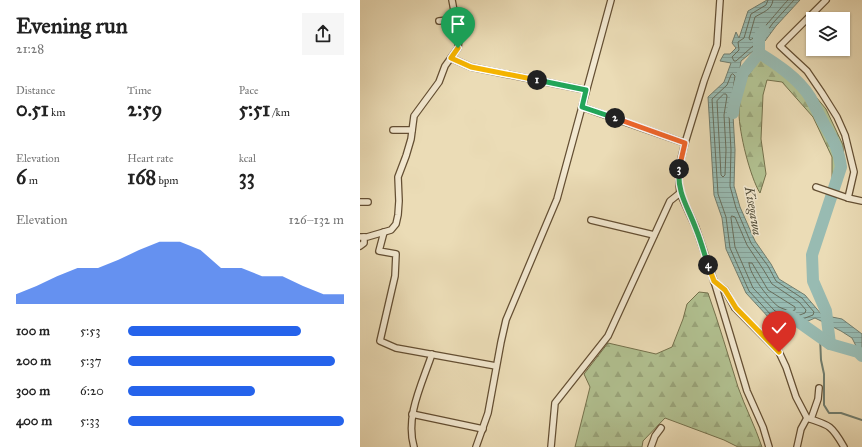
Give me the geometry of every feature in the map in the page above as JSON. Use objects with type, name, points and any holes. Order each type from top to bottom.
[{"type":"street","points":[[360,246],[364,243],[362,237],[391,230],[396,222],[399,201],[398,177],[411,139],[414,116],[439,82],[445,66],[458,48],[459,38],[452,0]]},
{"type":"street","points":[[476,447],[488,414],[506,320],[557,199],[611,0]]},
{"type":"street","points":[[720,0],[717,45],[704,81],[679,167],[680,193],[696,228],[714,281],[747,391],[763,428],[769,447]]},
{"type":"street","points":[[826,0],[780,46],[807,71],[837,117],[845,135],[854,172],[848,198]]},
{"type":"street","points":[[439,21],[456,18]]},
{"type":"street","points":[[451,58],[471,67],[586,90]]},
{"type":"street","points":[[582,107],[685,143]]},
{"type":"street","points":[[393,130],[412,130]]},
{"type":"street","points":[[816,187],[848,198],[862,201]]},
{"type":"street","points":[[551,447],[555,404],[608,336],[670,201],[680,193]]},
{"type":"street","points":[[360,202],[368,202]]},
{"type":"street","points":[[591,220],[654,236]]},
{"type":"street","points":[[384,232],[379,251],[396,254],[395,276],[380,341],[396,348],[496,366]]},
{"type":"street","points":[[714,281],[725,290],[736,308],[779,352],[786,367],[796,397],[809,419],[829,426],[844,447]]},
{"type":"street","points":[[414,447],[411,431],[412,414],[432,354]]},
{"type":"street","points":[[797,447],[801,429],[809,419],[818,399],[819,388]]},
{"type":"street","points":[[412,414],[483,429]]},
{"type":"street","points":[[651,447],[655,436],[661,428]]},
{"type":"green space","points":[[769,58],[781,64],[811,91],[826,109],[843,145],[844,170],[838,185],[832,184],[832,157],[813,117],[782,82],[767,80],[763,95],[761,139],[766,174],[760,193],[756,186],[746,154],[739,121],[739,110],[742,88],[745,81],[760,59]]},
{"type":"green space","points":[[699,292],[708,293],[738,387],[762,447],[738,447],[724,440],[665,418],[643,441],[642,447],[575,447],[590,387],[584,374],[608,343],[656,354],[672,347],[687,304]]},
{"type":"water","points":[[767,0],[800,0],[776,26],[765,41],[741,61],[733,115],[735,150],[734,186],[740,207],[755,241],[771,264],[779,279],[805,295],[822,315],[842,319],[862,334],[862,358],[852,338],[815,318],[792,328],[770,319],[746,293],[726,249],[722,218],[714,195],[708,97],[724,82],[731,63],[720,61],[724,54],[730,54],[736,48],[732,43],[736,32],[739,38],[748,11]]},
{"type":"waterway","name":"Kisegawa","points":[[733,113],[743,73],[759,53],[759,37],[764,31]]},
{"type":"waterway","name":"Kisegawa","points":[[759,53],[787,72],[805,90],[833,140],[839,155],[841,167],[812,255],[813,281],[826,311],[830,344]]},
{"type":"waterway","name":"Kisegawa","points":[[789,315],[830,344],[858,352],[862,356]]},
{"type":"waterway","points":[[820,337],[821,360],[824,374],[824,405],[829,413],[841,413],[862,420]]},
{"type":"route","points":[[458,48],[451,58],[471,67],[586,90],[582,107],[685,143],[678,176],[680,193],[696,228],[714,281],[725,290],[736,308],[779,352]]}]
